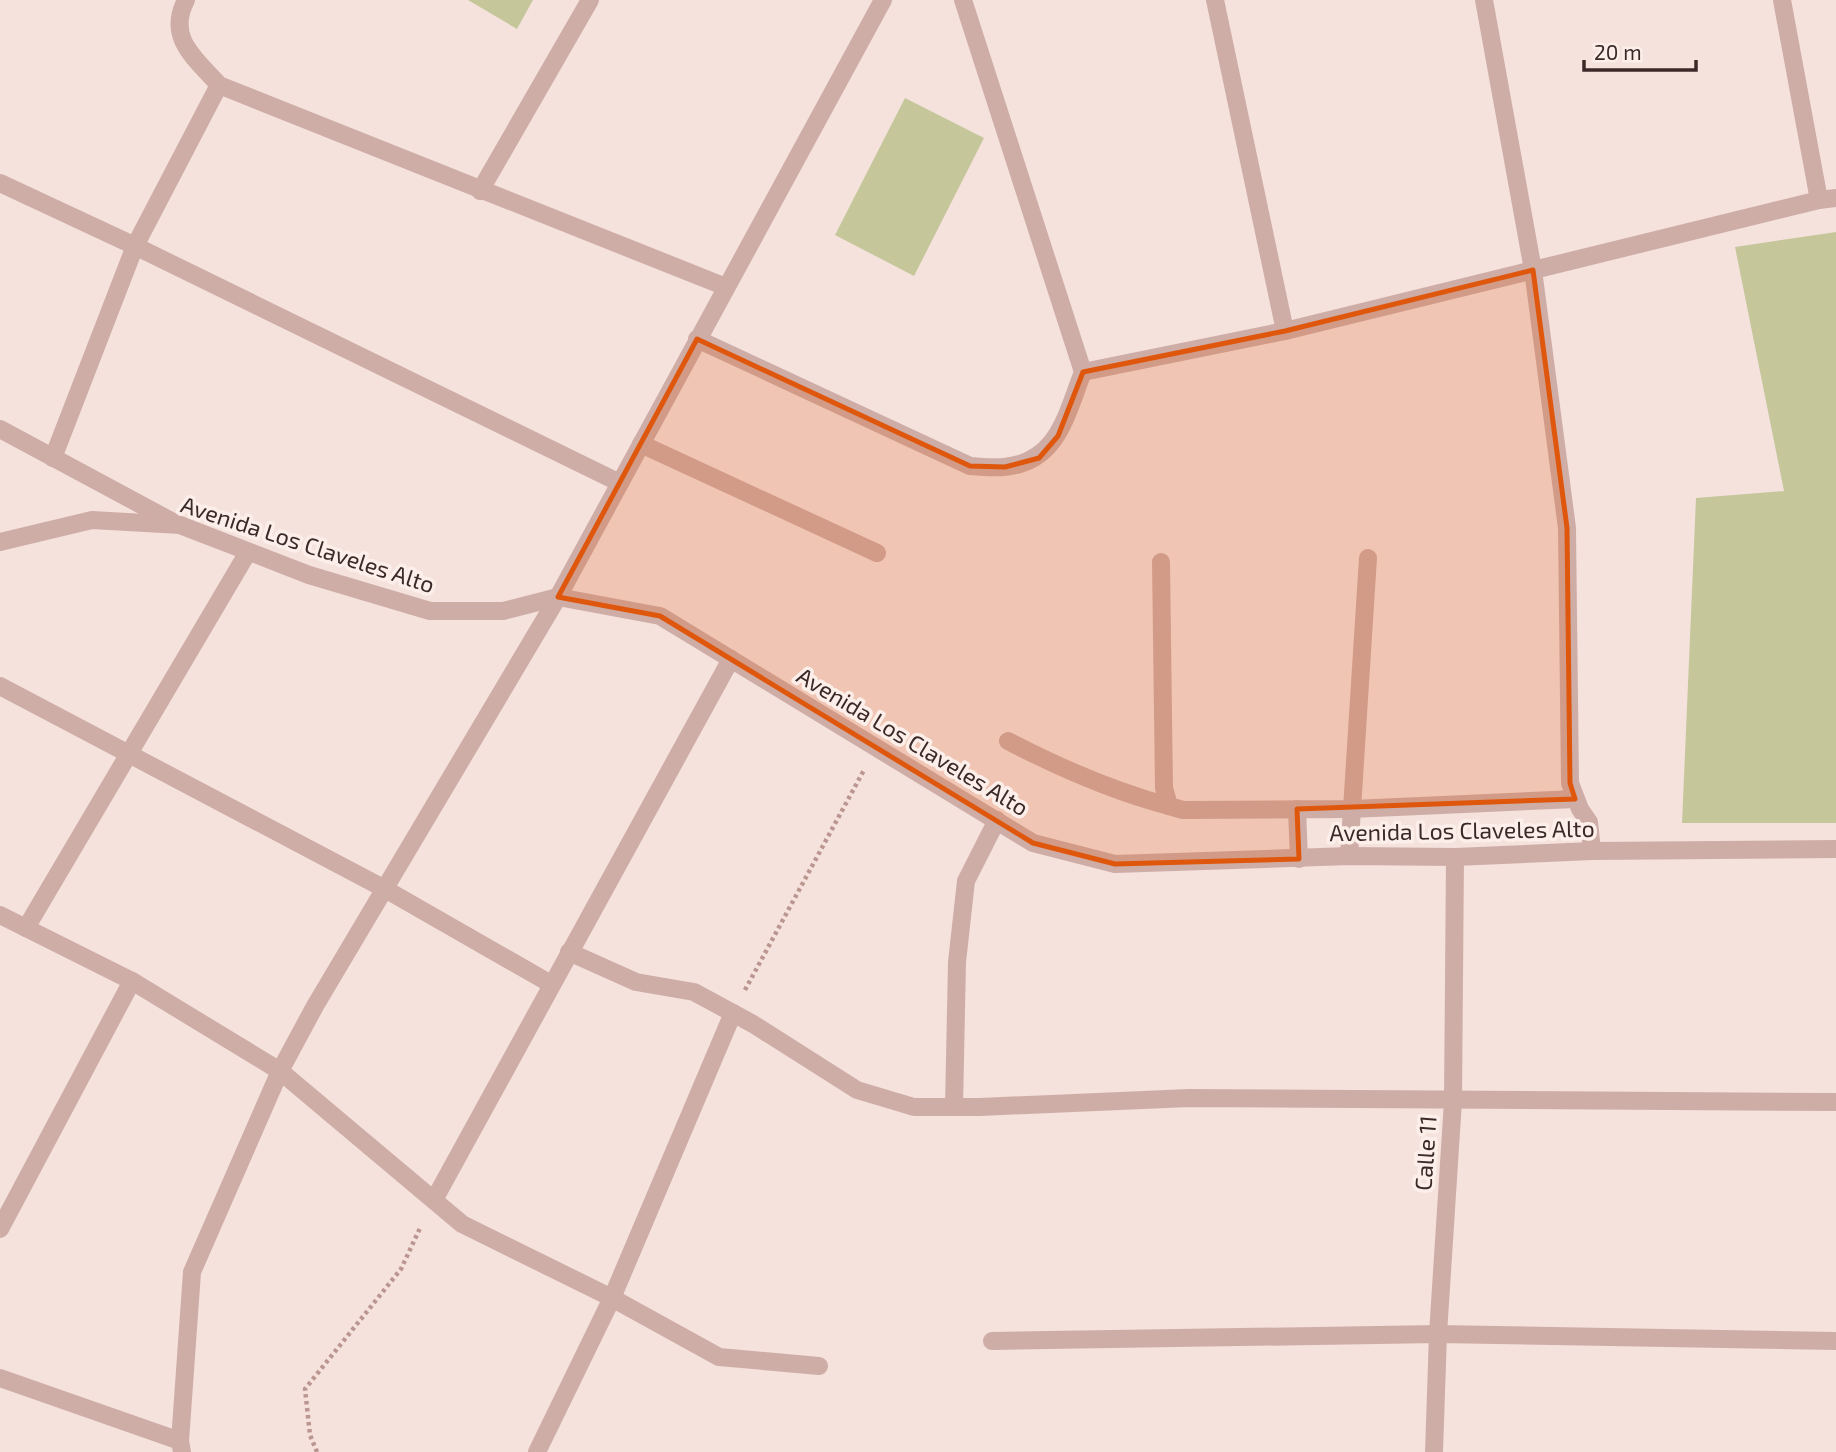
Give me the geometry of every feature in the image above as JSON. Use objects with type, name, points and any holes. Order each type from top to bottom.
[{"type":"street","points":[[186,0],[179,25],[183,46],[219,85],[726,287]]},
{"type":"street","points":[[480,191],[590,0]]},
{"type":"street","points":[[0,1378],[181,1446],[192,1272],[280,1071],[315,1006],[558,597],[883,0]]},
{"type":"street","points":[[697,339],[970,466],[1005,467],[1039,458],[1058,436],[1083,372],[964,0]]},
{"type":"street","points":[[1215,0],[1285,331]]},
{"type":"street","points":[[1484,0],[1533,270],[1567,528],[1570,783],[1583,816],[1589,822],[1592,851]]},
{"type":"street","points":[[1083,372],[1285,331],[1827,199],[1782,0]]},
{"type":"street","points":[[53,457],[135,246],[219,85]]},
{"type":"street","points":[[0,183],[620,483]]},
{"type":"street","points":[[0,429],[180,525]]},
{"type":"street","points":[[641,444],[877,553]]},
{"type":"street","name":"Avenida Los Claveles Alto","points":[[0,542],[92,520],[180,525],[309,575],[430,611],[503,611],[558,597],[660,616],[1033,843],[1115,864],[1349,856],[1455,857],[1592,851],[1836,849]]},
{"type":"street","points":[[26,928],[248,552]]},
{"type":"street","points":[[1349,856],[1368,558]]},
{"type":"street","points":[[1161,562],[1164,788],[1168,806]]},
{"type":"street","points":[[434,1200],[731,659]]},
{"type":"street","points":[[0,686],[385,889],[551,984]]},
{"type":"street","points":[[1008,741],[1061,768],[1129,796],[1183,810],[1352,809],[1575,799]]},
{"type":"street","points":[[1297,809],[1300,859]]},
{"type":"street","points":[[954,1107],[957,961],[967,881],[997,820]]},
{"type":"street","name":"Calle 11","points":[[1434,1452],[1438,1334],[1453,1101],[1455,857]]},
{"type":"street","points":[[0,915],[132,981],[280,1071],[462,1224],[612,1298],[719,1357],[819,1366]]},
{"type":"street","points":[[569,952],[636,982],[694,992],[857,1090],[914,1107],[1189,1098],[1836,1102]]},
{"type":"street","points":[[0,1229],[132,981]]},
{"type":"street","points":[[537,1452],[612,1298],[733,1013]]},
{"type":"street","points":[[992,1341],[1438,1334],[1836,1341]]},
{"type":"path","points":[[733,1013],[876,747]]},
{"type":"path","points":[[317,1452],[310,1434],[305,1389],[401,1269],[434,1200]]},
{"type":"highlighted area","points":[[1533,270],[1567,528],[1570,783],[1575,799],[1297,809],[1299,859],[1115,864],[1033,843],[660,616],[558,597],[697,339],[970,466],[1005,467],[1039,458],[1058,436],[1083,372],[1285,331]]},
{"type":"green space","points":[[468,0],[533,0],[517,29]]},
{"type":"green space","points":[[905,98],[984,138],[914,276],[835,235]]},
{"type":"green space","points":[[1836,232],[1836,823],[1682,823],[1696,498],[1784,491],[1735,247]]}]
